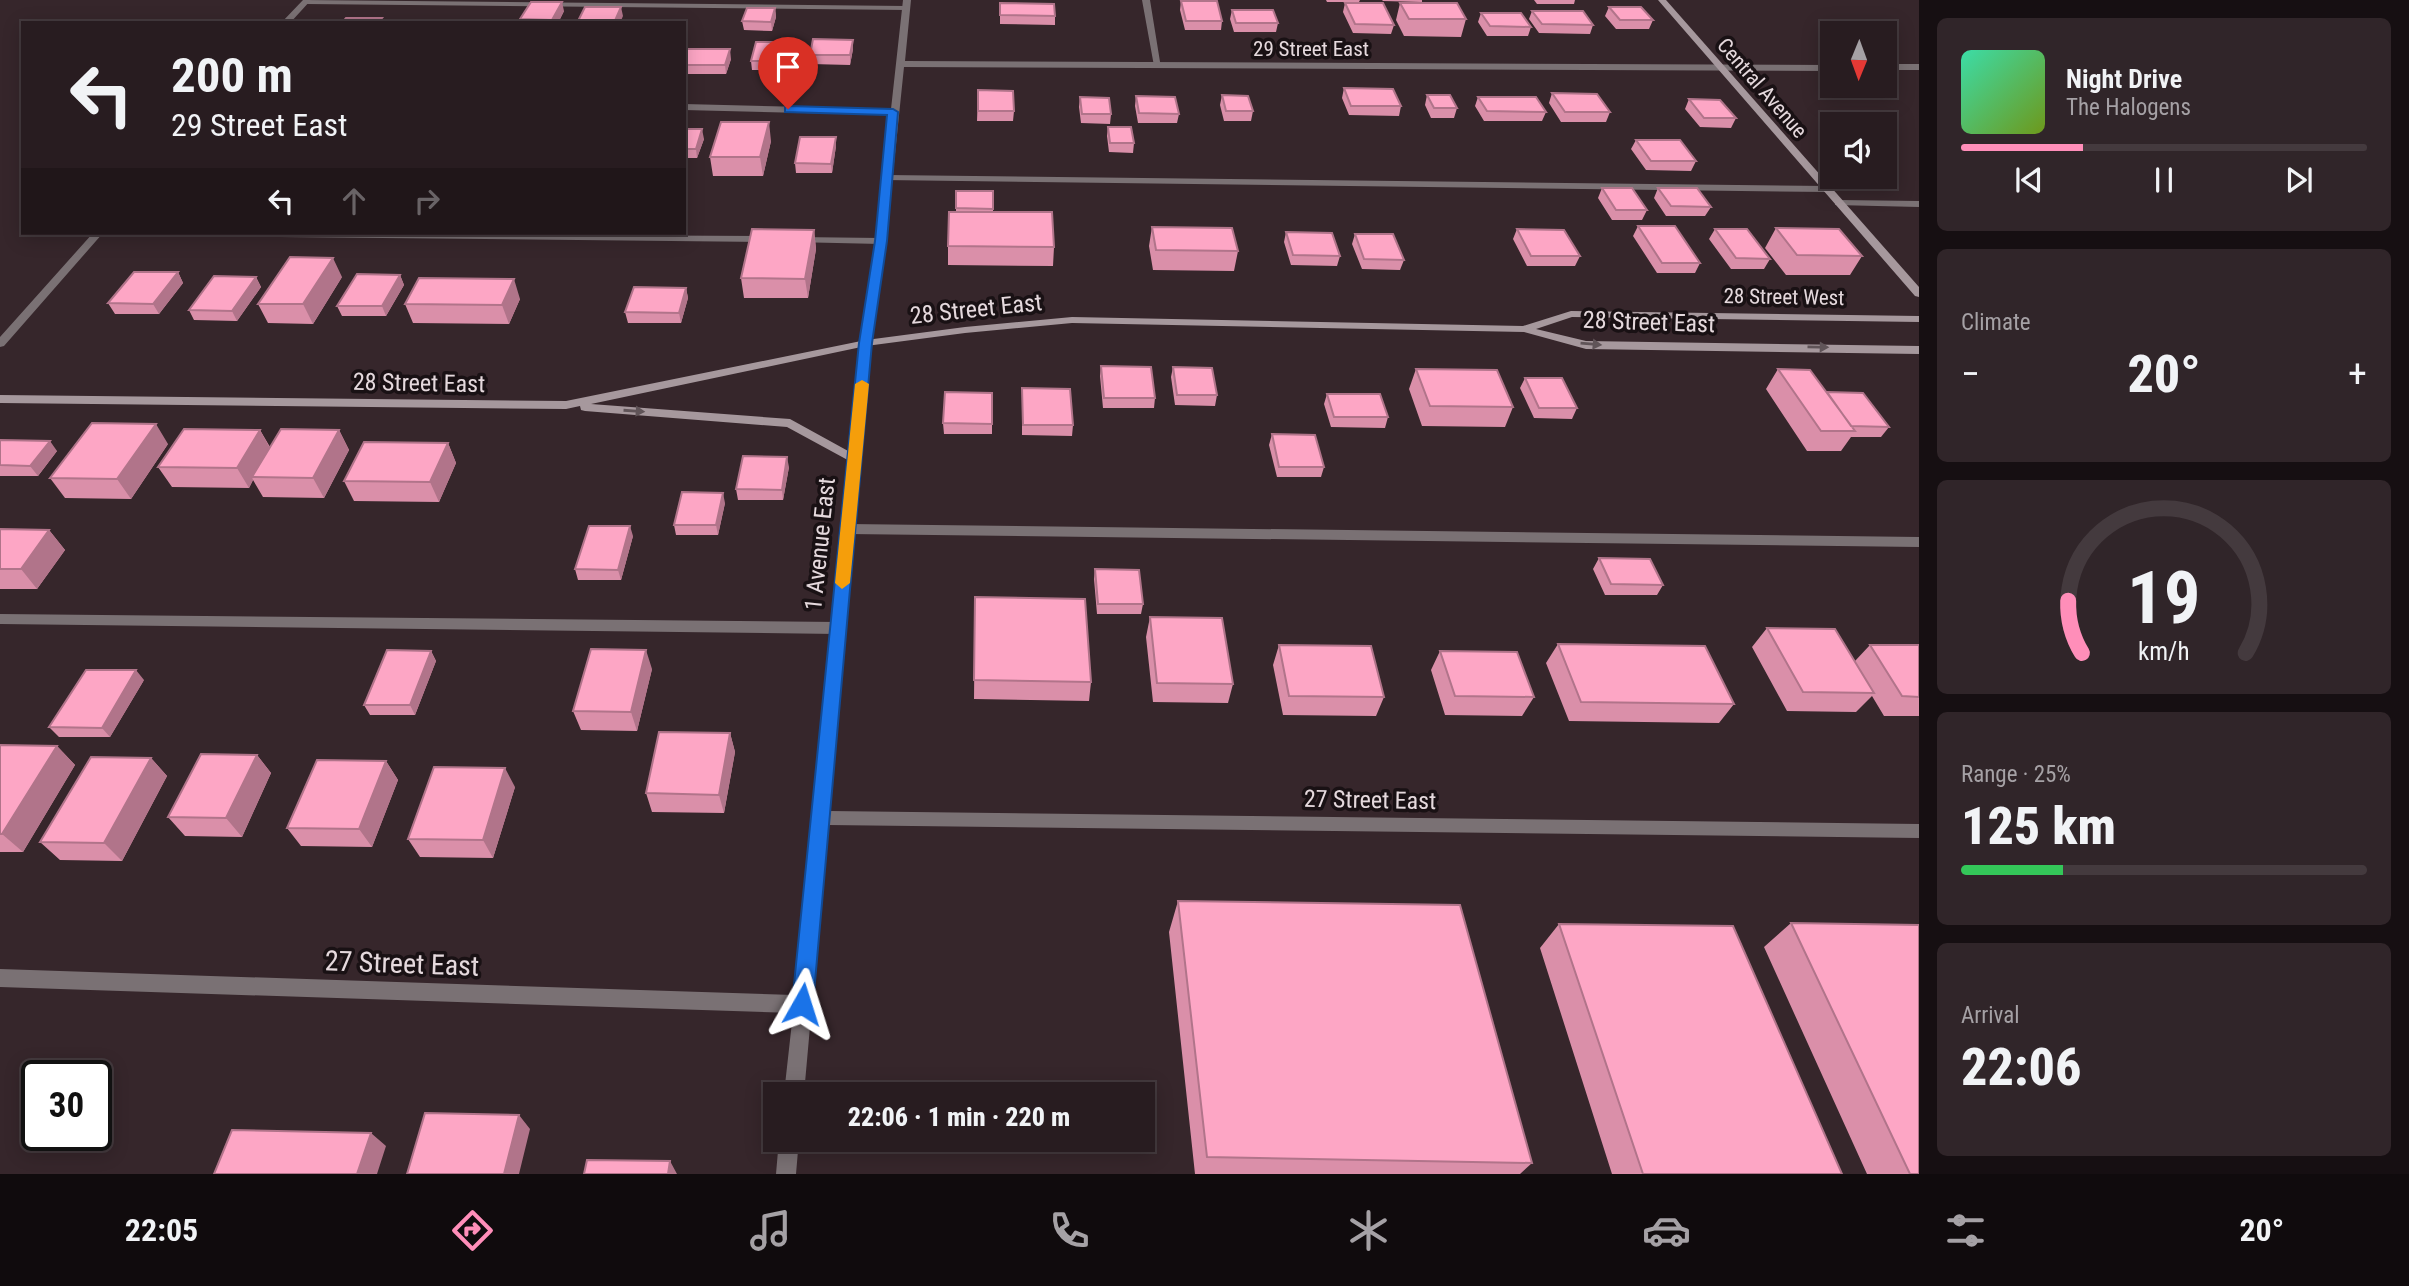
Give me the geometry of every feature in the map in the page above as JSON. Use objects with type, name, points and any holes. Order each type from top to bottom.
[{"type":"street","points":[[1146,0],[1158,66]]},
{"type":"street","name":"Central Avenue","points":[[1662,0],[1820,181]]},
{"type":"street","points":[[287,21],[306,1],[907,4]]},
{"type":"street","name":"1 Avenue East","points":[[795,1082],[866,343],[881,241],[893,112],[902,64],[907,4]]},
{"type":"street","name":"29 Street East","points":[[902,64],[1820,68]]},
{"type":"street","points":[[1897,68],[1919,68]]},
{"type":"street","points":[[686,107],[893,112]]},
{"type":"street","points":[[887,178],[1820,189]]},
{"type":"street","name":"Central Avenue","points":[[1827,189],[1919,294]]},
{"type":"street","points":[[1839,203],[1919,204]]},
{"type":"street","points":[[0,344],[96,235]]},
{"type":"street","points":[[354,235],[881,241]]},
{"type":"street","name":"28 Street West","points":[[1524,329],[1571,314],[1919,319]]},
{"type":"street","name":"28 Street East","points":[[0,399],[566,405],[866,343],[1072,320],[1524,329],[1586,345],[1919,350]]},
{"type":"street","points":[[566,405],[790,423],[855,460]]},
{"type":"street","points":[[848,529],[1919,542]]},
{"type":"street","points":[[0,619],[838,628]]},
{"type":"street","name":"27 Street East","points":[[820,818],[1919,831]]},
{"type":"street","name":"27 Street East","points":[[0,978],[802,1004]]},
{"type":"street","points":[[786,1174],[788,1152]]},
{"type":"building","points":[[1181,1],[1217,1],[1222,21],[1186,21]]},
{"type":"building","points":[[531,2],[562,2],[552,20],[520,19]]},
{"type":"building","points":[[1000,3],[1054,4],[1055,16],[1000,15]]},
{"type":"building","points":[[1345,3],[1383,3],[1394,25],[1355,24]]},
{"type":"building","points":[[1400,3],[1457,3],[1466,19],[1409,19]]},
{"type":"building","points":[[585,7],[621,7],[615,21],[578,21]]},
{"type":"building","points":[[1609,7],[1641,7],[1653,20],[1620,20]]},
{"type":"building","points":[[747,8],[775,8],[771,22],[742,21]]},
{"type":"building","points":[[1232,10],[1273,10],[1278,23],[1236,23]]},
{"type":"building","points":[[1532,11],[1583,11],[1593,25],[1542,24]]},
{"type":"building","points":[[1481,13],[1521,13],[1531,27],[1490,26]]},
{"type":"building","points":[[346,18],[382,18],[380,21],[344,21]]},
{"type":"building","points":[[813,39],[853,40],[850,55],[810,55]]},
{"type":"building","points":[[756,42],[789,42],[784,61],[751,61]]},
{"type":"building","points":[[686,49],[730,49],[725,65],[686,65]]},
{"type":"building","points":[[1344,88],[1393,89],[1401,106],[1351,106]]},
{"type":"building","points":[[978,90],[1013,91],[1014,111],[978,111]]},
{"type":"building","points":[[1552,93],[1597,94],[1610,112],[1565,112]]},
{"type":"building","points":[[1222,95],[1248,96],[1253,111],[1226,111]]},
{"type":"building","points":[[1427,95],[1450,95],[1457,108],[1434,108]]},
{"type":"building","points":[[1136,96],[1175,97],[1179,114],[1139,113]]},
{"type":"building","points":[[1080,97],[1109,98],[1111,114],[1082,114]]},
{"type":"building","points":[[1478,97],[1536,97],[1546,112],[1487,111]]},
{"type":"building","points":[[1689,99],[1720,100],[1736,118],[1704,118]]},
{"type":"building","points":[[721,122],[769,122],[760,157],[710,157]]},
{"type":"building","points":[[1108,127],[1131,127],[1134,143],[1110,143]]},
{"type":"building","points":[[686,129],[702,129],[696,149],[686,149]]},
{"type":"building","points":[[800,137],[836,137],[831,164],[795,163]]},
{"type":"building","points":[[1636,140],[1680,140],[1696,161],[1651,161]]},
{"type":"building","points":[[1602,188],[1632,188],[1647,210],[1616,210]]},
{"type":"building","points":[[1658,188],[1697,188],[1711,207],[1671,206]]},
{"type":"building","points":[[956,191],[993,191],[993,209],[956,208]]},
{"type":"building","points":[[949,212],[1052,212],[1054,247],[948,246]]},
{"type":"building","points":[[1638,226],[1675,226],[1700,263],[1662,263]]},
{"type":"building","points":[[1152,227],[1232,228],[1238,251],[1156,250]]},
{"type":"building","points":[[1776,228],[1839,229],[1862,256],[1797,255]]},
{"type":"building","points":[[752,229],[814,230],[805,279],[741,278]]},
{"type":"building","points":[[1517,229],[1564,230],[1580,256],[1531,256]]},
{"type":"building","points":[[1715,229],[1747,229],[1770,259],[1736,258]]},
{"type":"building","points":[[1286,232],[1332,233],[1340,256],[1293,255]]},
{"type":"building","points":[[1355,234],[1393,234],[1404,260],[1364,259]]},
{"type":"building","points":[[290,257],[333,258],[303,304],[258,304]]},
{"type":"building","points":[[134,272],[178,272],[153,304],[108,303]]},
{"type":"building","points":[[357,274],[400,275],[382,306],[337,306]]},
{"type":"building","points":[[214,276],[256,277],[232,311],[189,310]]},
{"type":"building","points":[[419,278],[514,279],[502,305],[405,304]]},
{"type":"building","points":[[634,287],[686,288],[679,313],[625,312]]},
{"type":"building","points":[[1101,366],[1151,367],[1155,398],[1104,398]]},
{"type":"building","points":[[1173,367],[1212,368],[1217,395],[1177,395]]},
{"type":"building","points":[[1416,369],[1497,370],[1513,407],[1430,406]]},
{"type":"building","points":[[1778,369],[1810,370],[1855,431],[1821,431]]},
{"type":"building","points":[[1525,378],[1562,378],[1577,408],[1539,408]]},
{"type":"building","points":[[1022,388],[1070,389],[1073,425],[1023,425]]},
{"type":"building","points":[[945,392],[992,393],[992,424],[943,423]]},
{"type":"building","points":[[1827,392],[1863,393],[1889,427],[1851,426]]},
{"type":"building","points":[[1327,394],[1380,394],[1388,417],[1334,417]]},
{"type":"building","points":[[92,423],[156,424],[117,479],[50,478]]},
{"type":"building","points":[[184,429],[260,430],[237,468],[158,467]]},
{"type":"building","points":[[281,429],[339,430],[313,478],[252,477]]},
{"type":"building","points":[[1272,434],[1315,435],[1324,467],[1279,467]]},
{"type":"building","points":[[0,440],[50,441],[30,466],[0,465]]},
{"type":"building","points":[[364,442],[448,443],[430,482],[344,481]]},
{"type":"building","points":[[743,456],[787,457],[782,490],[736,489]]},
{"type":"building","points":[[682,492],[723,493],[716,525],[674,525]]},
{"type":"building","points":[[589,526],[630,526],[618,570],[575,569]]},
{"type":"building","points":[[0,529],[49,530],[21,569],[0,569]]},
{"type":"building","points":[[1599,558],[1650,559],[1663,585],[1611,584]]},
{"type":"building","points":[[1095,569],[1139,570],[1143,604],[1098,604]]},
{"type":"building","points":[[975,597],[1085,599],[1091,682],[974,680]]},
{"type":"building","points":[[1150,617],[1222,618],[1233,684],[1157,683]]},
{"type":"building","points":[[1767,628],[1835,629],[1874,693],[1803,692]]},
{"type":"building","points":[[1558,644],[1705,646],[1734,704],[1581,702]]},
{"type":"building","points":[[1279,645],[1371,646],[1384,697],[1289,696]]},
{"type":"building","points":[[1870,645],[1919,645],[1919,697],[1902,696]]},
{"type":"building","points":[[591,649],[646,650],[631,712],[573,711]]},
{"type":"building","points":[[387,650],[431,651],[410,705],[364,705]]},
{"type":"building","points":[[1440,651],[1517,652],[1534,697],[1455,696]]},
{"type":"building","points":[[86,670],[136,670],[102,728],[49,727]]},
{"type":"building","points":[[659,732],[730,733],[719,795],[646,793]]},
{"type":"building","points":[[0,745],[57,746],[2,834],[0,834]]},
{"type":"building","points":[[201,754],[257,755],[226,818],[168,817]]},
{"type":"building","points":[[91,757],[151,758],[104,843],[40,842]]},
{"type":"building","points":[[317,760],[386,761],[359,829],[287,828]]},
{"type":"building","points":[[434,767],[505,768],[483,840],[408,839]]},
{"type":"building","points":[[1178,901],[1460,905],[1532,1163],[1207,1157]]},
{"type":"building","points":[[1791,923],[1919,925],[1919,1174],[1910,1174]]},
{"type":"building","points":[[1559,924],[1733,926],[1842,1174],[1643,1174]]},
{"type":"building","points":[[425,1113],[519,1115],[504,1174],[407,1174]]},
{"type":"building","points":[[232,1130],[371,1133],[357,1174],[214,1174]]},
{"type":"building","points":[[587,1160],[670,1161],[668,1174],[584,1174]]},
{"type":"slow traffic","points":[[842,583],[862,384]]},
{"type":"route","points":[[788,109],[893,112],[881,241],[866,343],[802,1004]]}]
